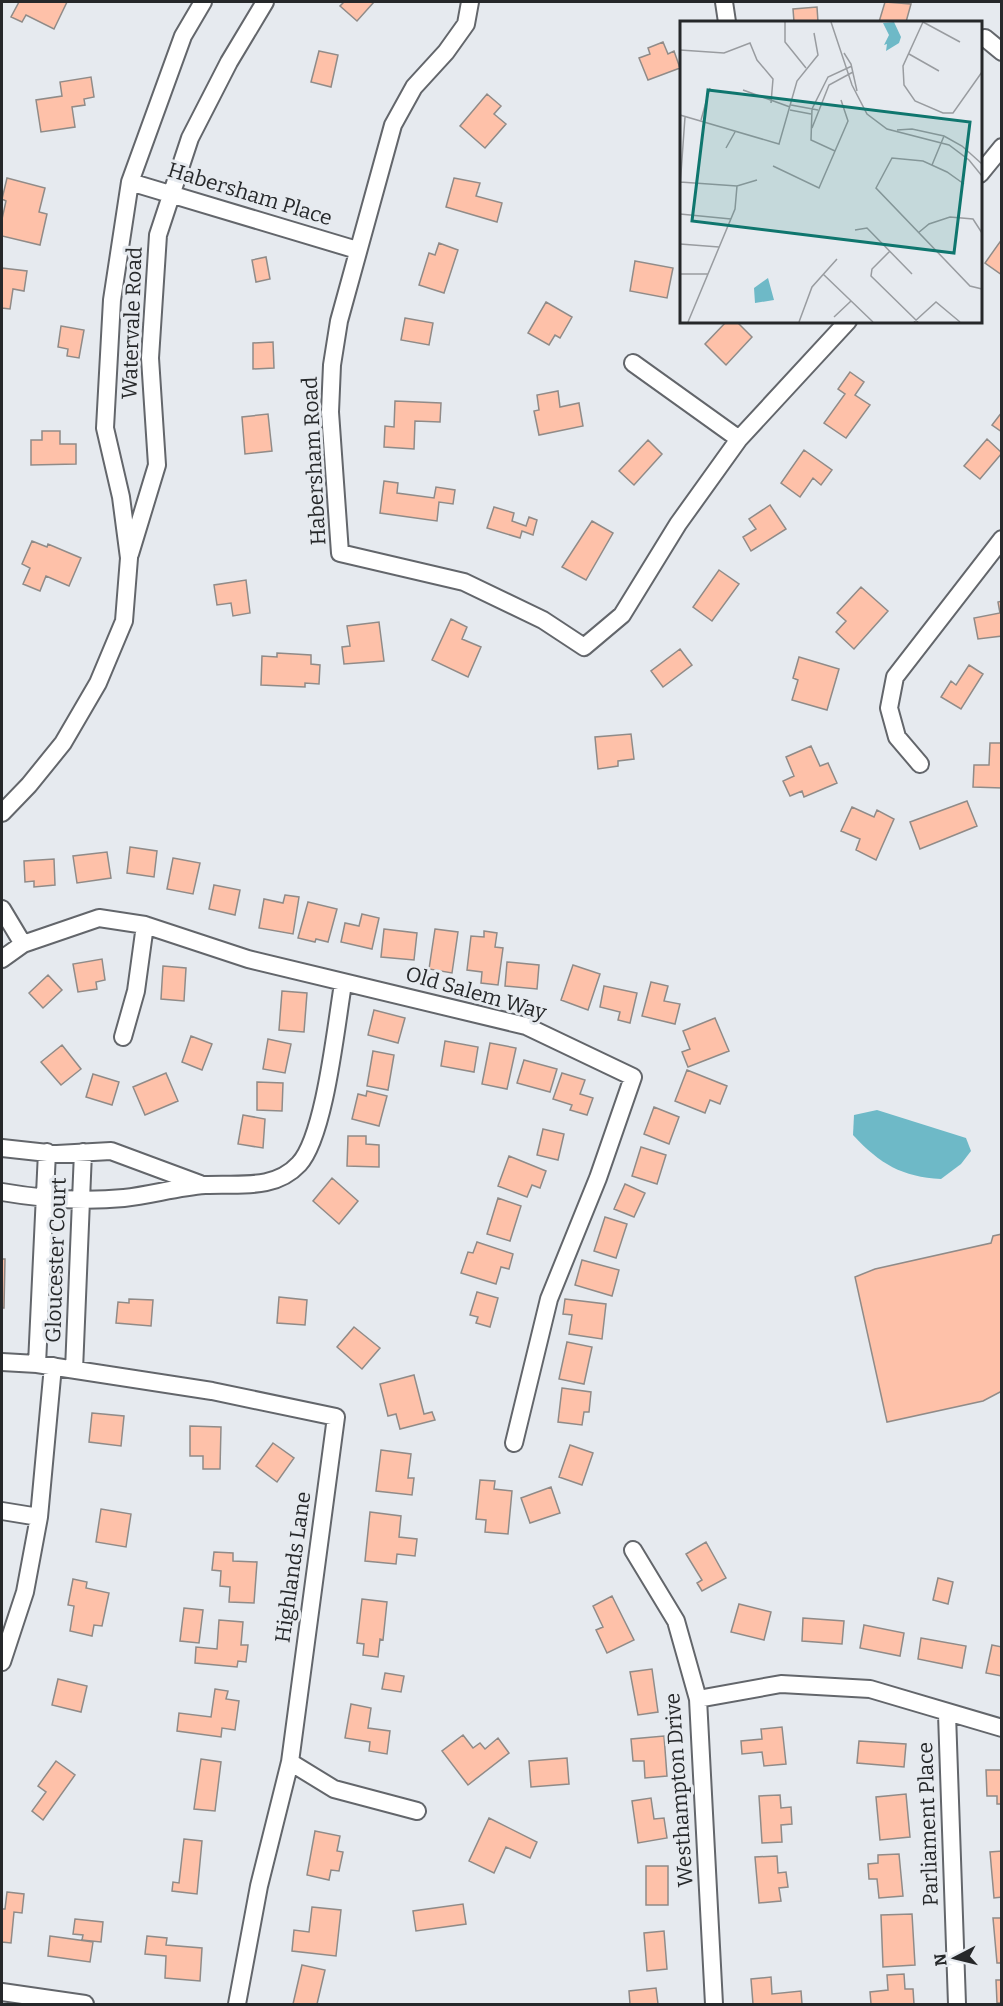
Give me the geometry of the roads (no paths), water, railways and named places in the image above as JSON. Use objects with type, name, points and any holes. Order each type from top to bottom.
[{"type":"street","name":"Watervale Road","points":[[2,813],[29,786],[63,743],[98,683],[124,621],[129,558],[121,497],[105,428],[112,300],[130,183],[183,36],[203,2]]},
{"type":"street","name":"Watervale Road","points":[[129,558],[157,465],[150,358],[153,282],[158,235],[190,138],[229,62],[265,2]]},
{"type":"street","name":"Habersham Road","points":[[470,2],[466,24],[446,52],[414,87],[393,125],[339,321],[332,365],[330,412],[340,553],[464,582],[543,620],[584,647],[622,615],[678,524],[739,439],[847,322]]},
{"type":"street","points":[[724,2],[726,21]]},
{"type":"street","points":[[985,38],[1002,52]]},
{"type":"street","points":[[982,173],[1002,147]]},
{"type":"street","name":"Habersham Place","points":[[130,183],[357,250]]},
{"type":"street","points":[[633,363],[739,439]]},
{"type":"street","points":[[920,764],[897,737],[889,708],[895,677],[1002,538]]},
{"type":"street","points":[[2,909],[23,944]]},
{"type":"street","name":"Old Salem Way","points":[[2,959],[23,944],[99,918],[145,925],[248,959],[343,984],[411,996],[526,1026],[633,1077],[598,1178],[549,1299],[514,1443]]},
{"type":"street","points":[[123,1037],[136,991],[145,925]]},
{"type":"street","points":[[2,1192],[46,1200],[124,1198],[204,1185],[252,1184],[279,1180],[300,1163],[317,1133],[343,984]]},
{"type":"street","points":[[2,1148],[47,1152],[111,1151],[204,1185]]},
{"type":"street","name":"Gloucester Court","points":[[2,1662],[25,1592],[39,1517],[45,1365],[47,1152]]},
{"type":"street","name":"Gloucester Court","points":[[74,1370],[83,1152]]},
{"type":"street","name":"Highlands Lane","points":[[2,1362],[45,1365],[213,1391],[336,1417],[290,1762],[259,1886],[237,2004]]},
{"type":"street","points":[[2,1511],[39,1517]]},
{"type":"street","name":"Westhampton Drive","points":[[633,1550],[676,1621],[698,1699],[714,2004]]},
{"type":"street","points":[[698,1699],[781,1684],[870,1689],[947,1714],[1002,1728]]},
{"type":"street","name":"Parliament Place","points":[[947,1714],[957,2004]]},
{"type":"street","points":[[290,1762],[334,1789],[417,1811]]},
{"type":"street","points":[[2,1992],[85,2004]]},
{"type":"water","points":[[877,1110],[966,1138],[971,1151],[961,1164],[941,1179],[903,1172],[882,1161],[853,1135],[854,1115]]}]
